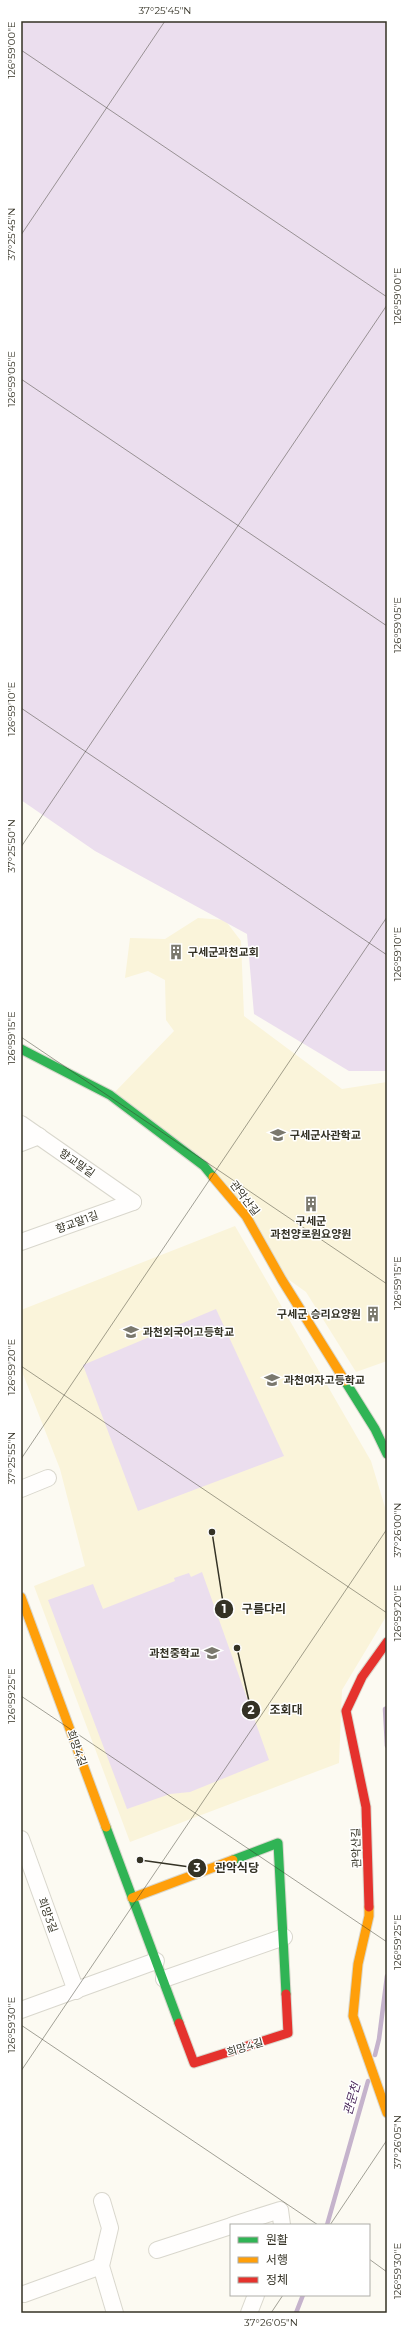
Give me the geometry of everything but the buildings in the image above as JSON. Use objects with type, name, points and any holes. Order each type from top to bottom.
[{"type":"street","name":"관악산길","points":[[21,1049],[110,1095],[204,1166],[246,1216],[282,1280],[375,1429],[387,1454]]},
{"type":"street","name":"향교말길","points":[[21,1124],[133,1202]]},
{"type":"street","points":[[21,1143],[39,1136]]},
{"type":"street","name":"향교말1길","points":[[21,1242],[133,1202]]},
{"type":"street","points":[[21,1489],[48,1478]]},
{"type":"street","name":"희망4길","points":[[21,1597],[132,1898],[164,1979],[194,2062],[288,2033],[278,1843],[132,1898]]},
{"type":"street","name":"관악산길","points":[[387,1642],[362,1677],[346,1711],[366,1808],[369,1861],[369,1916],[358,1964],[352,2016],[387,2113]]},
{"type":"street","name":"희망3길","points":[[21,1839],[76,1991]]},
{"type":"street","points":[[164,1979],[284,1937]]},
{"type":"street","points":[[21,2010],[76,1991],[156,1960]]},
{"type":"street","points":[[102,2201],[110,2228],[101,2266],[115,2313]]},
{"type":"street","points":[[235,2224],[280,2210],[282,2224]]},
{"type":"street","points":[[157,2250],[230,2226]]},
{"type":"street","points":[[24,2294],[101,2266]]},
{"type":"street","points":[[249,2313],[256,2296]]},
{"type":"shaded area","points":[[21,21],[387,21],[387,1071],[349,1071],[254,1014],[247,934],[95,851],[21,800]]},
{"type":"shaded area","name":"구세군사관학교","points":[[198,918],[225,920],[241,941],[244,1016],[342,1089],[387,1082],[387,1361],[356,1372],[306,1292],[285,1277],[249,1212],[113,1094],[174,1031],[166,1020],[165,980],[148,971],[125,978],[130,938],[165,939]]},
{"type":"shaded area","points":[[235,1226],[371,1461],[387,1514],[387,1615],[342,1690],[339,1763],[130,1842],[34,1586],[85,1566],[60,1469],[21,1369],[21,1310]]},
{"type":"shaded area","points":[[216,1309],[284,1456],[138,1511],[83,1365]]},
{"type":"shaded area","points":[[202,1572],[269,1760],[190,1792],[170,1794],[127,1809],[48,1600],[93,1584],[103,1609],[175,1581],[174,1578],[189,1573],[191,1577]]},
{"type":"waterway","name":"관문천","points":[[387,1708],[385,1709],[387,1746]]},
{"type":"waterway","name":"관문천","points":[[375,2055],[379,2039],[387,1976]]},
{"type":"waterway","name":"관문천","points":[[327,2224],[368,2081]]},
{"type":"waterway","name":"관문천","points":[[296,2313],[303,2296]]},
{"type":"traffic: fast","points":[[21,1049],[110,1095],[204,1166],[213,1177]]},
{"type":"traffic: fast","points":[[345,1381],[375,1429],[387,1454]]},
{"type":"traffic: fast","points":[[106,1827],[179,2023]]},
{"type":"traffic: fast","points":[[233,1860],[278,1843],[286,1994]]},
{"type":"traffic: slow","points":[[213,1177],[246,1216],[282,1280],[345,1381]]},
{"type":"traffic: slow","points":[[21,1597],[106,1827]]},
{"type":"traffic: slow","points":[[132,1898],[233,1860]]},
{"type":"traffic: slow","points":[[369,1907],[369,1916],[358,1964],[353,2016],[387,2113]]},
{"type":"traffic: jam","points":[[369,1907],[366,1807],[346,1711],[362,1677],[387,1642]]},
{"type":"traffic: jam","points":[[179,2023],[194,2063],[288,2033],[286,1994]]},
{"type":"place","name":"구세군과천교회","points":[[176,952]]},
{"type":"place","name":"구세군사관학교","points":[[278,1135]]},
{"type":"place","name":"구세군 과천양로원요양원","points":[[311,1204]]},
{"type":"place","name":"구세군 승리요양원","points":[[373,1314]]},
{"type":"place","name":"과천외국어고등학교","points":[[131,1332]]},
{"type":"place","name":"과천여자고등학교","points":[[272,1380]]},
{"type":"place","name":"구름다리","points":[[212,1532]]},
{"type":"place","name":"조회대","points":[[237,1648]]},
{"type":"place","name":"과천중학교","points":[[212,1653]]},
{"type":"place","name":"관악식당","points":[[140,1860]]}]
